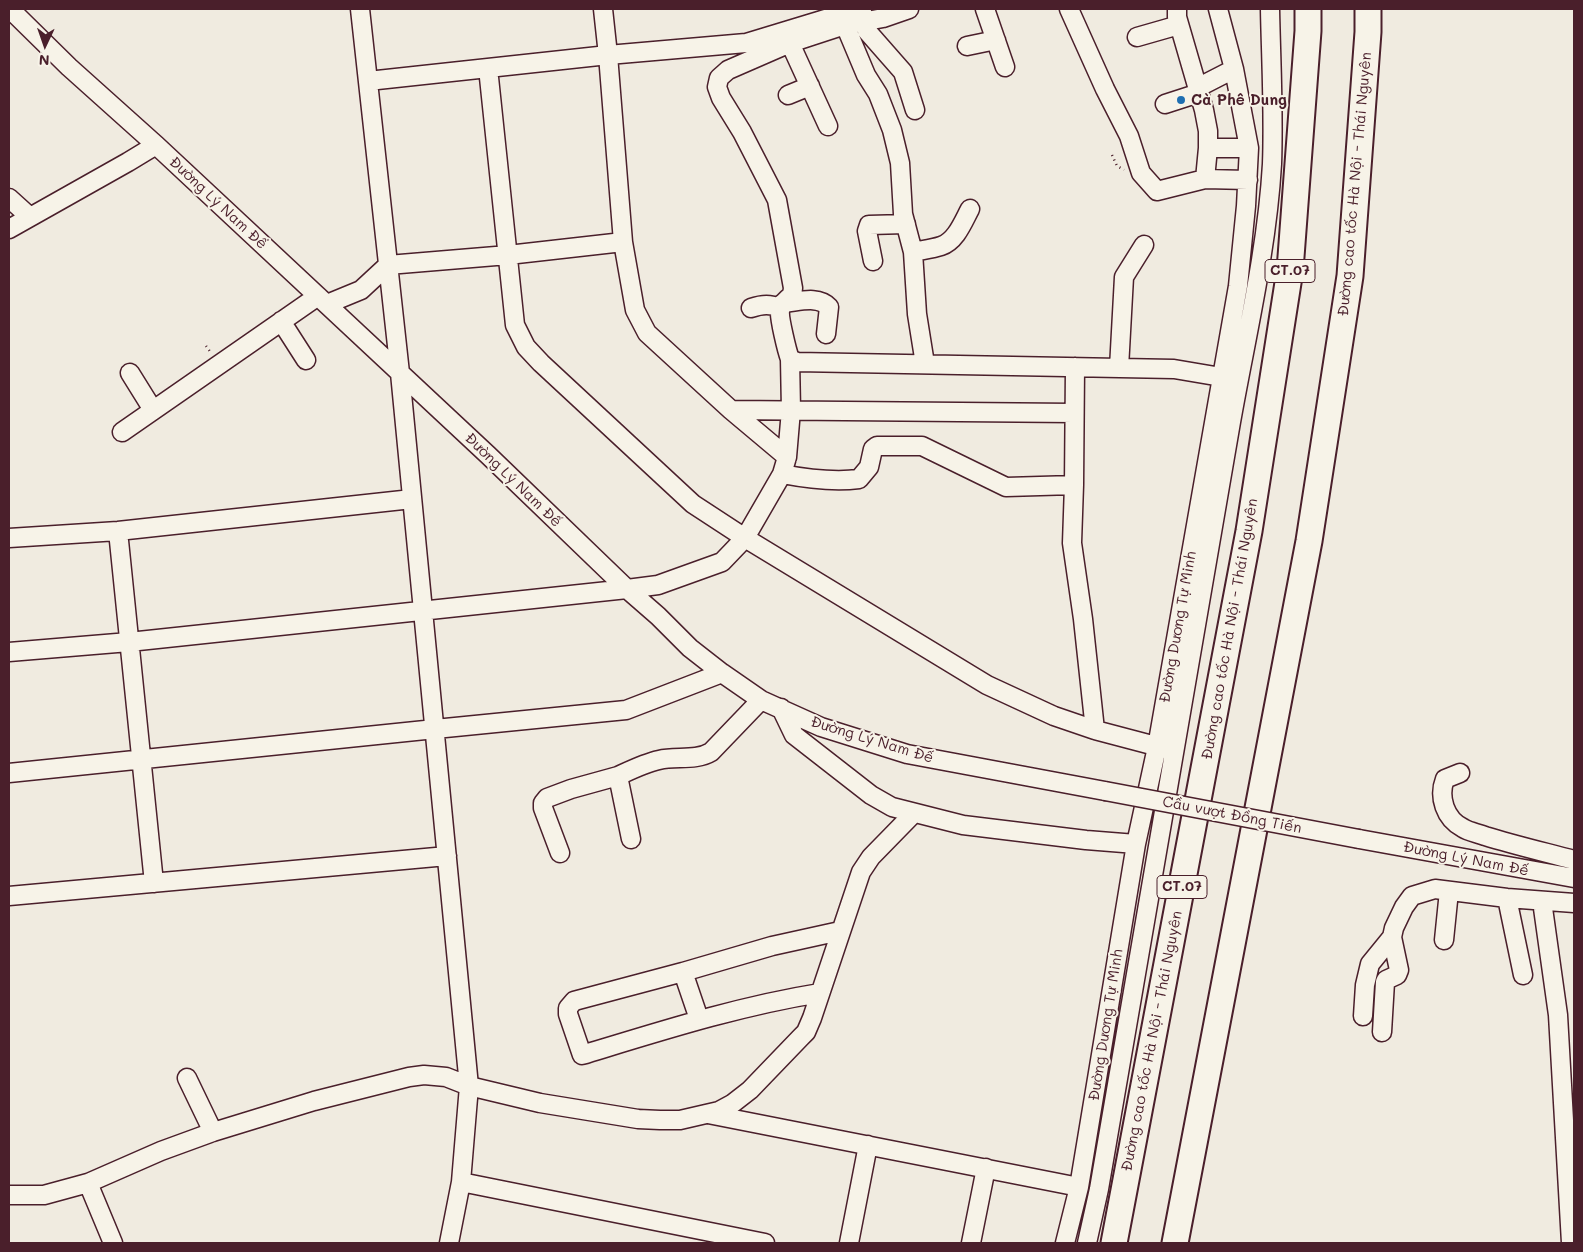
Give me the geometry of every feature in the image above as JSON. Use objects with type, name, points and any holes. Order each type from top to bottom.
[{"type":"highway","name":"Đường cao tốc Hà Nội - Thái Nguyên","points":[[1114,1243],[1249,531],[1290,270],[1308,31],[1308,9]]},
{"type":"highway","name":"Đường cao tốc Hà Nội - Thái Nguyên","points":[[1176,1243],[1310,531],[1350,276],[1369,17]]},
{"type":"street","name":"Đường Lý Nam Đế","points":[[10,9],[69,67],[323,300],[690,648],[722,673],[761,700],[821,727],[907,754],[1105,791]]},
{"type":"street","points":[[360,9],[400,373],[469,1086],[461,1182],[449,1243]]},
{"type":"street","points":[[603,9],[623,242],[634,310],[647,333],[731,410],[787,457]]},
{"type":"street","points":[[368,81],[608,55],[746,43],[861,13],[883,18],[909,9]]},
{"type":"street","points":[[984,9],[1005,67]]},
{"type":"street","points":[[1069,9],[1098,74],[1129,136],[1141,173],[1157,191],[1205,179],[1248,180]]},
{"type":"street","name":"Đường Dương Tự Minh","points":[[1087,1243],[1101,1179],[1175,751],[1230,378],[1248,180],[1248,148],[1234,69],[1218,9]]},
{"type":"street","name":"Đường Dương Tự Minh","points":[[1065,1243],[1079,1187],[1136,844],[1230,378],[1254,305],[1272,165],[1273,109],[1270,9]]},
{"type":"street","points":[[9,652],[129,642],[658,586],[722,562],[745,538],[782,474],[787,457],[791,410],[790,359],[780,311],[792,295],[793,288],[777,200],[742,132],[721,98],[717,87],[719,78],[728,70],[790,43],[845,25],[861,13]]},
{"type":"street","points":[[861,13],[870,35],[890,55],[903,72],[914,110]]},
{"type":"street","points":[[1137,37],[1178,17],[1208,131],[1205,179]]},
{"type":"street","points":[[845,25],[866,75],[878,94],[892,130],[900,163],[902,203],[913,252],[917,314],[925,364]]},
{"type":"street","points":[[967,46],[996,40]]},
{"type":"street","points":[[790,43],[828,126]]},
{"type":"street","points":[[488,68],[515,325],[526,347],[541,363],[693,504],[745,538],[987,685],[1054,716],[1095,730],[1175,751]]},
{"type":"street","points":[[1165,104],[1198,90],[1234,69]]},
{"type":"street","points":[[788,95],[810,86]]},
{"type":"street","points":[[9,229],[156,145]]},
{"type":"street","points":[[1208,148],[1248,148]]},
{"type":"street","points":[[9,198],[30,217]]},
{"type":"street","points":[[913,252],[942,246],[950,240],[960,229],[970,209]]},
{"type":"street","points":[[873,261],[866,231],[870,225],[906,224]]},
{"type":"street","points":[[122,432],[281,321],[323,300],[361,290],[388,265],[508,256],[623,242]]},
{"type":"street","points":[[1119,368],[1124,277],[1144,245]]},
{"type":"street","points":[[751,308],[763,304],[782,306],[817,300],[824,302],[829,307],[826,334]]},
{"type":"street","points":[[281,321],[306,360]]},
{"type":"street","points":[[790,359],[797,362],[1180,370],[1230,378]]},
{"type":"street","points":[[1075,367],[1072,543],[1083,619],[1095,730]]},
{"type":"street","points":[[130,373],[153,410]]},
{"type":"street","points":[[731,410],[1074,413]]},
{"type":"street","points":[[782,474],[805,479],[846,481],[859,479],[869,467],[873,449],[877,446],[922,446],[1006,487],[1074,485]]},
{"type":"street","points":[[9,538],[118,531],[412,499]]},
{"type":"street","points":[[118,531],[154,883]]},
{"type":"street","points":[[9,773],[626,710],[722,673]]},
{"type":"street","points":[[560,853],[543,808],[543,803],[547,798],[618,776],[632,769],[660,760],[702,757],[710,752],[761,700]]},
{"type":"street","points":[[780,708],[794,735],[804,744],[880,802],[892,807],[963,825],[1136,844]]},
{"type":"street","points":[[1460,773],[1445,778],[1442,786],[1442,797],[1444,808],[1452,820],[1462,828],[1494,839],[1574,860]]},
{"type":"street","points":[[618,776],[631,839]]},
{"type":"street","name":"Cầu vượt Đồng Tiến","points":[[1105,791],[1359,839]]},
{"type":"street","points":[[9,1195],[44,1195],[88,1183],[160,1151],[213,1132],[314,1101],[408,1077],[424,1075],[446,1077],[469,1086],[540,1103],[638,1119],[680,1120],[719,1111],[750,1090],[806,1032],[861,872],[871,857],[914,813]]},
{"type":"street","name":"Đường Lý Nam Đế","points":[[1359,839],[1574,878]]},
{"type":"street","points":[[9,896],[447,856]]},
{"type":"street","points":[[1382,1032],[1385,982],[1397,975],[1399,970],[1392,937],[1404,907],[1412,896],[1435,889],[1507,898],[1574,903]]},
{"type":"street","points":[[1444,940],[1449,891]]},
{"type":"street","points":[[1507,898],[1523,975]]},
{"type":"street","points":[[1542,901],[1558,1015],[1571,1243]]},
{"type":"street","points":[[820,993],[777,1000],[699,1019],[582,1055],[568,1014],[568,1008],[578,1000],[772,946],[840,931]]},
{"type":"street","points":[[1363,1016],[1370,964],[1392,937]]},
{"type":"street","points":[[682,972],[699,1019]]},
{"type":"street","points":[[187,1078],[213,1132]]},
{"type":"street","points":[[708,1114],[1079,1187]]},
{"type":"street","points":[[849,1243],[868,1145]]},
{"type":"street","points":[[971,1243],[986,1168]]},
{"type":"street","points":[[461,1182],[765,1243]]},
{"type":"street","points":[[88,1183],[113,1243]]},
{"type":"place","name":"Cà Phê Dung","points":[[1181,100]]}]
